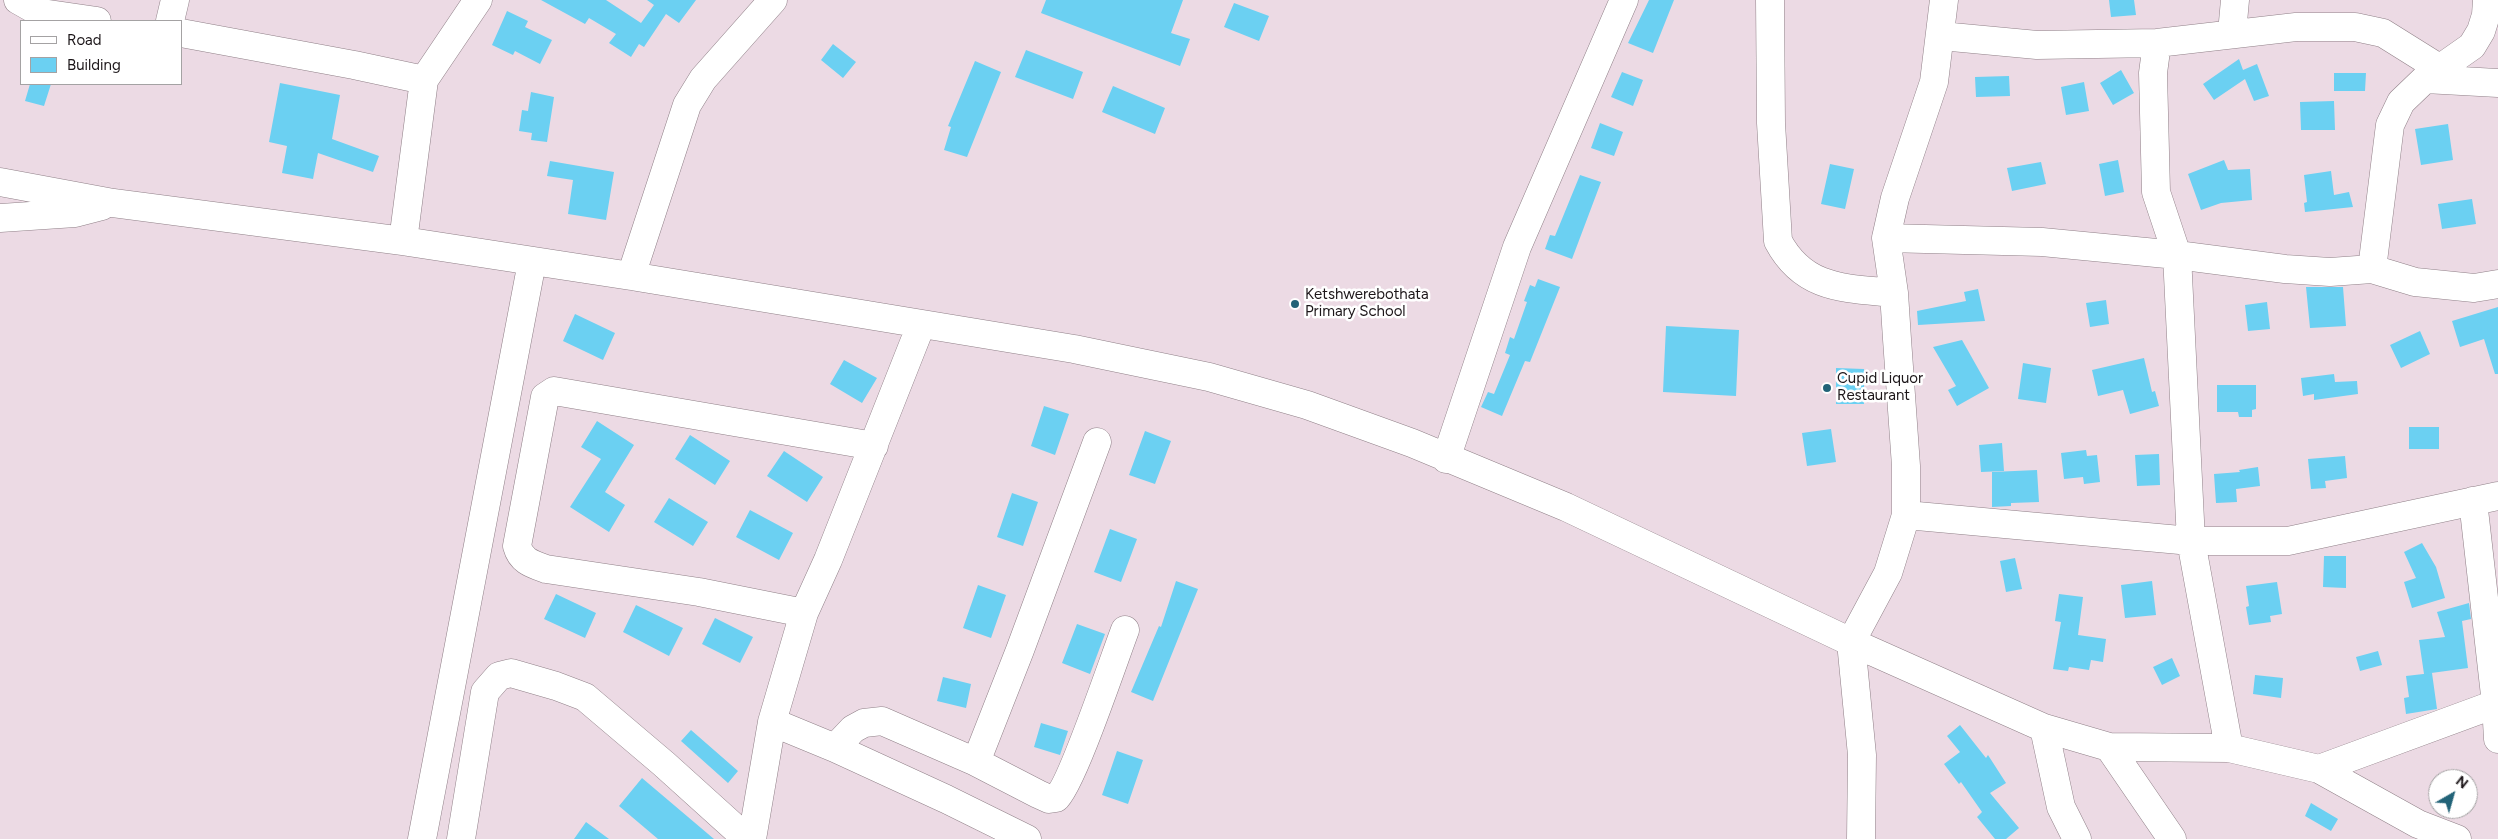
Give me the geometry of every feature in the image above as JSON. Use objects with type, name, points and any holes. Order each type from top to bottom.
[{"type":"street","points":[[18,0],[41,13],[90,20]]},
{"type":"street","points":[[170,20],[176,0]]},
{"type":"street","points":[[403,241],[424,80],[478,0]]},
{"type":"street","points":[[631,276],[687,105],[703,79],[773,0]]},
{"type":"street","points":[[1446,458],[1517,247],[1624,0]]},
{"type":"street","points":[[1770,0],[1771,123],[1778,241],[1786,256],[1816,280],[1838,288],[1894,292]]},
{"type":"street","points":[[1861,839],[1862,755],[1851,642],[1888,572],[1906,515],[1906,466],[1894,292],[1886,238],[1895,198],[1934,82],[1944,0]]},
{"type":"street","points":[[2232,33],[2235,0]]},
{"type":"street","points":[[2372,269],[2390,125],[2401,102],[2432,73],[2472,46],[2481,31],[2486,15],[2487,0]]},
{"type":"street","points":[[1941,36],[2037,45],[2157,43],[2296,27],[2355,27],[2384,33],[2432,73],[2498,83]]},
{"type":"street","points":[[182,34],[354,65],[424,80]]},
{"type":"street","points":[[2157,43],[2153,72],[2156,192],[2178,254],[2191,541],[2229,748]]},
{"type":"street","points":[[0,182],[113,203],[403,241],[631,276],[1074,349],[1209,377],[1307,405],[1412,443],[1566,507],[1851,642],[2044,728],[2108,747],[2229,748],[2319,769],[2418,824],[2457,839]]},
{"type":"street","points":[[0,218],[75,213],[113,203]]},
{"type":"street","points":[[1886,238],[2042,242],[2178,254],[2284,269],[2330,272],[2372,269],[2415,282],[2474,288],[2498,284]]},
{"type":"street","points":[[422,839],[532,262]]},
{"type":"street","points":[[752,839],[772,722],[804,613],[828,560],[921,325]]},
{"type":"street","points":[[804,613],[699,592],[546,569],[525,560],[519,554],[517,546],[545,397],[554,391],[874,446]]},
{"type":"street","points":[[976,762],[1020,650],[1097,442]]},
{"type":"street","points":[[1906,515],[2191,541],[2288,541],[2485,498],[2498,739]]},
{"type":"street","points":[[835,748],[853,729],[864,723],[882,721],[976,762],[1049,798],[1060,795],[1076,759],[1125,630]]},
{"type":"street","points":[[461,839],[485,692],[499,676],[511,673],[585,696],[664,764],[746,839]]},
{"type":"street","points":[[2319,769],[2497,704]]},
{"type":"street","points":[[772,722],[946,798],[1027,839]]},
{"type":"street","points":[[2044,728],[2061,807],[2077,839]]},
{"type":"street","points":[[2108,747],[2172,839]]},
{"type":"building","points":[[541,0],[606,0],[641,23],[654,5],[647,0],[696,0],[679,23],[666,14],[644,47],[639,44],[631,57],[609,43],[616,34],[589,18],[585,24]]},
{"type":"building","points":[[1046,0],[1183,0],[1171,33],[1190,39],[1180,66],[1041,13]]},
{"type":"building","points":[[1649,0],[1674,0],[1653,53],[1628,43]]},
{"type":"building","points":[[2109,0],[2134,0],[2136,15],[2111,17]]},
{"type":"building","points":[[1234,3],[1269,16],[1259,41],[1224,27]]},
{"type":"building","points":[[507,11],[528,21],[525,27],[552,40],[540,64],[515,51],[513,55],[492,45]]},
{"type":"building","points":[[833,44],[856,62],[843,78],[821,60]]},
{"type":"building","points":[[1026,50],[1083,72],[1073,99],[1015,77]]},
{"type":"building","points":[[2239,59],[2243,70],[2257,64],[2269,96],[2254,101],[2245,79],[2214,100],[2203,84]]},
{"type":"building","points":[[975,61],[1001,72],[967,157],[944,150],[951,127],[948,126]]},
{"type":"building","points":[[2121,70],[2134,93],[2113,105],[2100,83]]},
{"type":"building","points":[[1622,72],[1643,80],[1633,106],[1611,97]]},
{"type":"building","points":[[2334,73],[2366,73],[2365,91],[2334,91]]},
{"type":"building","points":[[2009,76],[2010,96],[1976,97],[1975,77]]},
{"type":"building","points":[[2084,82],[2089,111],[2066,115],[2061,87]]},
{"type":"building","points":[[280,83],[340,95],[332,139],[379,156],[373,172],[318,153],[313,179],[282,173],[287,146],[269,142]]},
{"type":"building","points":[[30,85],[51,85],[44,106],[25,101]]},
{"type":"building","points":[[1113,86],[1165,108],[1155,134],[1102,112]]},
{"type":"building","points":[[531,92],[554,97],[547,142],[531,140],[532,133],[519,131],[522,110],[528,111]]},
{"type":"building","points":[[2334,101],[2335,130],[2301,130],[2300,102]]},
{"type":"building","points":[[1600,123],[1623,132],[1614,156],[1591,148]]},
{"type":"building","points":[[2448,124],[2453,160],[2421,165],[2415,129]]},
{"type":"building","points":[[2118,160],[2124,192],[2105,196],[2099,164]]},
{"type":"building","points":[[2224,160],[2228,170],[2250,169],[2252,200],[2221,203],[2201,210],[2188,174]]},
{"type":"building","points":[[550,161],[614,172],[606,220],[568,214],[573,180],[547,176]]},
{"type":"building","points":[[2041,162],[2046,184],[2012,191],[2007,168]]},
{"type":"building","points":[[1830,164],[1854,169],[1845,209],[1821,204]]},
{"type":"building","points":[[2331,171],[2334,195],[2349,192],[2353,207],[2305,212],[2304,203],[2307,202],[2304,175]]},
{"type":"building","points":[[1580,175],[1601,182],[1572,259],[1545,249],[1550,235],[1555,236]]},
{"type":"building","points":[[2472,199],[2476,224],[2442,229],[2438,204]]},
{"type":"building","points":[[1538,279],[1560,287],[1530,362],[1525,361],[1502,416],[1481,407],[1488,392],[1494,394],[1510,355],[1505,353],[1510,337],[1514,339],[1527,302],[1524,301],[1530,285],[1535,287]]},
{"type":"building","points":[[2306,287],[2343,287],[2346,326],[2310,328]]},
{"type":"building","points":[[1978,289],[1985,321],[1918,325],[1917,311],[1966,301],[1964,292]]},
{"type":"building","points":[[2106,300],[2109,324],[2090,327],[2086,303]]},
{"type":"building","points":[[2267,302],[2270,329],[2248,331],[2245,305]]},
{"type":"building","points":[[2498,307],[2498,374],[2495,374],[2484,339],[2460,347],[2452,321]]},
{"type":"building","points":[[575,314],[615,333],[603,360],[563,341]]},
{"type":"building","points":[[1666,326],[1739,330],[1736,396],[1663,392]]},
{"type":"building","points":[[2420,331],[2430,354],[2401,368],[2390,345]]},
{"type":"building","points":[[1962,340],[1989,388],[1957,406],[1948,390],[1956,386],[1933,347]]},
{"type":"building","points":[[2144,358],[2152,392],[2155,391],[2159,406],[2130,414],[2123,390],[2098,396],[2092,370]]},
{"type":"building","points":[[844,360],[877,378],[862,403],[830,384]]},
{"type":"building","points":[[2023,363],[2051,368],[2046,403],[2018,399]]},
{"type":"building","points":[[1836,368],[1864,369],[1864,404],[1836,404]]},
{"type":"building","points":[[2334,374],[2335,382],[2357,381],[2358,394],[2314,400],[2314,394],[2303,396],[2301,378]]},
{"type":"building","points":[[2217,385],[2256,385],[2256,409],[2252,410],[2252,417],[2239,417],[2238,412],[2217,412]]},
{"type":"building","points":[[1044,406],[1069,414],[1055,455],[1031,446]]},
{"type":"building","points":[[597,421],[634,445],[605,492],[625,505],[609,532],[570,507],[601,459],[581,447]]},
{"type":"building","points":[[2409,427],[2439,427],[2439,449],[2409,449]]},
{"type":"building","points":[[1831,429],[1836,462],[1807,466],[1802,433]]},
{"type":"building","points":[[1145,431],[1171,441],[1155,484],[1129,475]]},
{"type":"building","points":[[690,435],[730,461],[715,485],[675,459]]},
{"type":"building","points":[[2002,443],[2004,471],[1981,472],[1979,445]]},
{"type":"building","points":[[2086,450],[2087,456],[2097,455],[2100,482],[2084,484],[2083,477],[2064,479],[2061,453]]},
{"type":"building","points":[[784,451],[823,477],[807,502],[767,476]]},
{"type":"building","points":[[2159,454],[2160,485],[2137,486],[2135,455]]},
{"type":"building","points":[[2345,456],[2347,478],[2325,481],[2326,488],[2311,489],[2308,459]]},
{"type":"building","points":[[2258,467],[2260,486],[2236,489],[2237,502],[2216,503],[2214,474],[2240,472],[2239,470]]},
{"type":"building","points":[[2037,470],[2039,502],[2011,503],[2011,506],[1992,507],[1992,472]]},
{"type":"building","points":[[1012,493],[1038,502],[1023,546],[997,537]]},
{"type":"building","points":[[669,498],[708,522],[693,546],[654,522]]},
{"type":"building","points":[[750,510],[793,533],[779,560],[736,537]]},
{"type":"building","points":[[1110,529],[1137,539],[1121,582],[1094,572]]},
{"type":"building","points":[[2422,543],[2436,567],[2445,598],[2412,608],[2404,582],[2416,578],[2404,552]]},
{"type":"building","points":[[2324,556],[2346,556],[2346,588],[2323,587]]},
{"type":"building","points":[[2015,558],[2022,589],[2006,592],[2000,561]]},
{"type":"building","points":[[1176,581],[1198,589],[1153,701],[1131,692],[1159,626],[1161,627]]},
{"type":"building","points":[[2152,581],[2156,615],[2125,618],[2121,585]]},
{"type":"building","points":[[2277,582],[2282,614],[2270,616],[2271,622],[2249,625],[2246,607],[2249,606],[2246,586]]},
{"type":"building","points":[[978,585],[1006,595],[991,638],[963,628]]},
{"type":"building","points":[[556,594],[596,613],[585,638],[544,619]]},
{"type":"building","points":[[2059,594],[2083,597],[2078,635],[2106,639],[2103,662],[2091,660],[2089,670],[2069,667],[2068,671],[2053,669],[2061,622],[2055,621]]},
{"type":"building","points":[[2469,603],[2471,619],[2462,621],[2468,668],[2424,674],[2419,640],[2445,637],[2437,612]]},
{"type":"building","points":[[636,605],[683,628],[669,656],[623,632]]},
{"type":"building","points":[[715,618],[753,637],[740,663],[702,644]]},
{"type":"building","points":[[1077,624],[1105,634],[1090,674],[1062,663]]},
{"type":"building","points":[[2378,651],[2382,665],[2360,671],[2356,657]]},
{"type":"building","points":[[2172,658],[2180,676],[2162,685],[2153,667]]},
{"type":"building","points":[[2432,673],[2437,709],[2406,714],[2404,698],[2409,697],[2406,676]]},
{"type":"building","points":[[2255,675],[2283,678],[2281,698],[2253,694]]},
{"type":"building","points":[[943,677],[971,684],[966,708],[937,701]]},
{"type":"building","points":[[1041,723],[1068,731],[1060,755],[1034,747]]},
{"type":"building","points":[[1960,725],[1986,758],[1988,755],[2006,783],[1990,793],[2019,828],[2006,839],[1995,839],[1977,817],[1982,812],[1961,782],[1959,784],[1944,764],[1960,752],[1947,736]]},
{"type":"building","points":[[691,730],[738,771],[728,783],[681,741]]},
{"type":"building","points":[[1117,751],[1143,760],[1128,804],[1102,795]]},
{"type":"building","points":[[642,778],[714,839],[658,839],[619,806]]},
{"type":"building","points":[[2311,803],[2338,819],[2331,831],[2305,816]]},
{"type":"building","points":[[586,822],[609,839],[574,839]]},
{"type":"place","name":"Ketshwerebothata Primary School","points":[[1295,304]]},
{"type":"place","name":"Cupid Liquor Restaurant","points":[[1827,388]]}]
